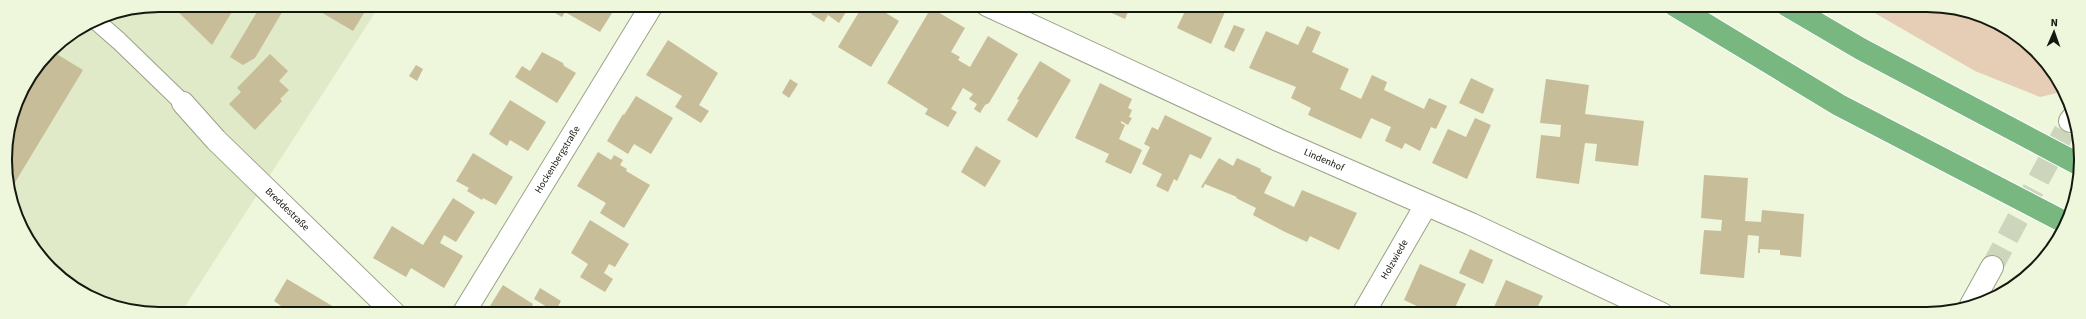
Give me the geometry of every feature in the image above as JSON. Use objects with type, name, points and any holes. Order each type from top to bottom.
[{"type":"highway","points":[[1686,12],[1839,105],[2061,220]]},
{"type":"highway","points":[[1798,12],[1862,49],[2074,162]]},
{"type":"street","name":"Hockenbergstraße","points":[[467,307],[648,12]]},
{"type":"street","name":"Lindenhof","points":[[1002,12],[1278,140],[1426,205],[1647,307]]},
{"type":"street","name":"Breddestraße","points":[[183,103],[216,140],[388,307]]},
{"type":"street","name":"Holzwiede","points":[[1367,307],[1426,205]]},
{"type":"street","points":[[1974,299],[1992,267]]},
{"type":"lane","points":[[100,24],[119,40],[183,103]]},
{"type":"shaded area","points":[[150,12],[375,12],[185,307],[140,306],[103,296],[70,277],[55,264],[42,249],[27,225],[17,198],[12,169],[13,140],[17,121],[27,94],[42,70],[55,55],[70,42],[103,23],[121,17]]},
{"type":"shaded area","points":[[1873,12],[1946,13],[1965,17],[1992,27],[2016,42],[2031,55],[2044,70],[2058,92],[2040,97],[1975,71]]},
{"type":"building","points":[[178,12],[232,12],[212,45]]},
{"type":"building","points":[[257,12],[282,12],[255,58],[243,65],[230,57]]},
{"type":"building","points":[[321,12],[365,12],[353,31]]},
{"type":"building","points":[[554,12],[565,12],[562,17]]},
{"type":"building","points":[[565,12],[613,12],[600,32]]},
{"type":"building","points":[[812,12],[846,12],[839,23],[828,15],[824,22],[811,14]]},
{"type":"building","points":[[859,12],[884,12],[899,21],[871,67],[838,47]]},
{"type":"building","points":[[929,12],[938,12],[965,28],[951,52],[960,57],[958,60],[970,67],[988,36],[1018,54],[989,103],[985,105],[980,113],[974,109],[977,104],[969,99],[973,94],[963,88],[951,109],[957,112],[948,127],[925,114],[928,109],[887,83]]},
{"type":"building","points":[[1110,12],[1128,12],[1125,19]]},
{"type":"building","points":[[1185,12],[1225,12],[1211,44],[1177,28]]},
{"type":"building","points":[[1234,25],[1245,29],[1234,52],[1224,47]]},
{"type":"building","points":[[1307,26],[1321,32],[1312,52],[1349,69],[1340,89],[1361,99],[1372,75],[1387,82],[1384,90],[1424,109],[1429,98],[1447,106],[1436,129],[1431,127],[1420,151],[1405,143],[1402,149],[1385,141],[1391,127],[1371,118],[1361,139],[1308,115],[1311,108],[1291,98],[1296,87],[1249,68],[1266,31],[1298,45]]},
{"type":"building","points":[[668,40],[718,73],[699,105],[709,111],[701,123],[675,107],[682,96],[646,75]]},
{"type":"building","points":[[542,52],[563,63],[564,66],[576,73],[557,103],[515,77],[522,66],[530,71]]},
{"type":"building","points":[[56,54],[83,70],[14,184],[12,169],[13,140],[17,121],[27,94],[42,70]]},
{"type":"building","points":[[270,54],[288,71],[279,81],[289,90],[280,99],[282,101],[255,130],[229,104],[241,92],[237,88]]},
{"type":"building","points":[[1040,61],[1071,80],[1037,138],[1007,120],[1019,100],[1017,99]]},
{"type":"building","points":[[416,65],[423,69],[417,81],[409,76]]},
{"type":"building","points":[[1471,78],[1494,89],[1483,114],[1459,103]]},
{"type":"building","points":[[790,79],[798,84],[789,98],[782,93]]},
{"type":"building","points":[[1546,79],[1589,85],[1585,114],[1644,121],[1638,166],[1595,161],[1597,144],[1585,143],[1579,184],[1536,178],[1541,135],[1560,137],[1561,125],[1540,123]]},
{"type":"building","points":[[1100,83],[1132,99],[1128,108],[1132,110],[1129,117],[1132,118],[1128,125],[1121,121],[1121,123],[1125,125],[1119,139],[1142,150],[1131,174],[1105,162],[1109,154],[1075,138]]},
{"type":"building","points":[[636,96],[673,118],[651,154],[634,144],[628,154],[607,141]]},
{"type":"building","points":[[510,100],[546,122],[528,151],[510,140],[507,146],[489,134]]},
{"type":"building","points":[[1165,115],[1212,138],[1201,159],[1190,154],[1177,181],[1174,179],[1168,192],[1156,186],[1162,174],[1142,164],[1150,147],[1144,144],[1152,127],[1158,130]]},
{"type":"building","points":[[1475,118],[1491,125],[1467,179],[1432,163],[1448,129],[1466,137]]},
{"type":"building","points":[[976,146],[1001,161],[985,187],[961,172]]},
{"type":"building","points":[[598,152],[611,160],[614,155],[623,160],[620,165],[627,169],[626,171],[650,185],[624,228],[600,213],[606,203],[577,186]]},
{"type":"building","points":[[473,153],[513,177],[496,205],[483,198],[482,200],[467,191],[469,188],[456,181]]},
{"type":"building","points":[[1219,158],[1233,166],[1237,158],[1261,169],[1260,171],[1272,177],[1264,193],[1294,207],[1302,190],[1357,213],[1339,250],[1310,236],[1307,242],[1253,215],[1256,208],[1236,198],[1237,197],[1205,184],[1203,188],[1201,187]]},
{"type":"building","points":[[1704,175],[1748,178],[1745,221],[1761,222],[1762,210],[1804,214],[1801,257],[1780,255],[1780,250],[1760,249],[1760,253],[1758,253],[1759,236],[1748,235],[1744,278],[1700,274],[1704,230],[1721,231],[1722,220],[1701,218]]},
{"type":"building","points":[[453,198],[475,212],[456,242],[444,235],[440,243],[463,256],[444,288],[411,268],[406,277],[373,258],[392,226],[423,245]]},
{"type":"building","points":[[590,220],[629,244],[615,267],[609,264],[604,273],[613,279],[605,292],[580,277],[588,264],[571,253]]},
{"type":"building","points":[[1470,249],[1493,260],[1483,284],[1459,273]]},
{"type":"building","points":[[1420,264],[1466,284],[1455,307],[1417,307],[1404,300]]},
{"type":"building","points":[[287,279],[334,307],[283,307],[274,301]]},
{"type":"building","points":[[1506,280],[1543,296],[1538,307],[1494,307]]},
{"type":"building","points":[[503,285],[533,304],[532,307],[489,307]]},
{"type":"building","points":[[540,288],[561,301],[558,307],[547,307],[534,299]]},
{"type":"tunnel","points":[[1992,267],[2069,122]]}]
